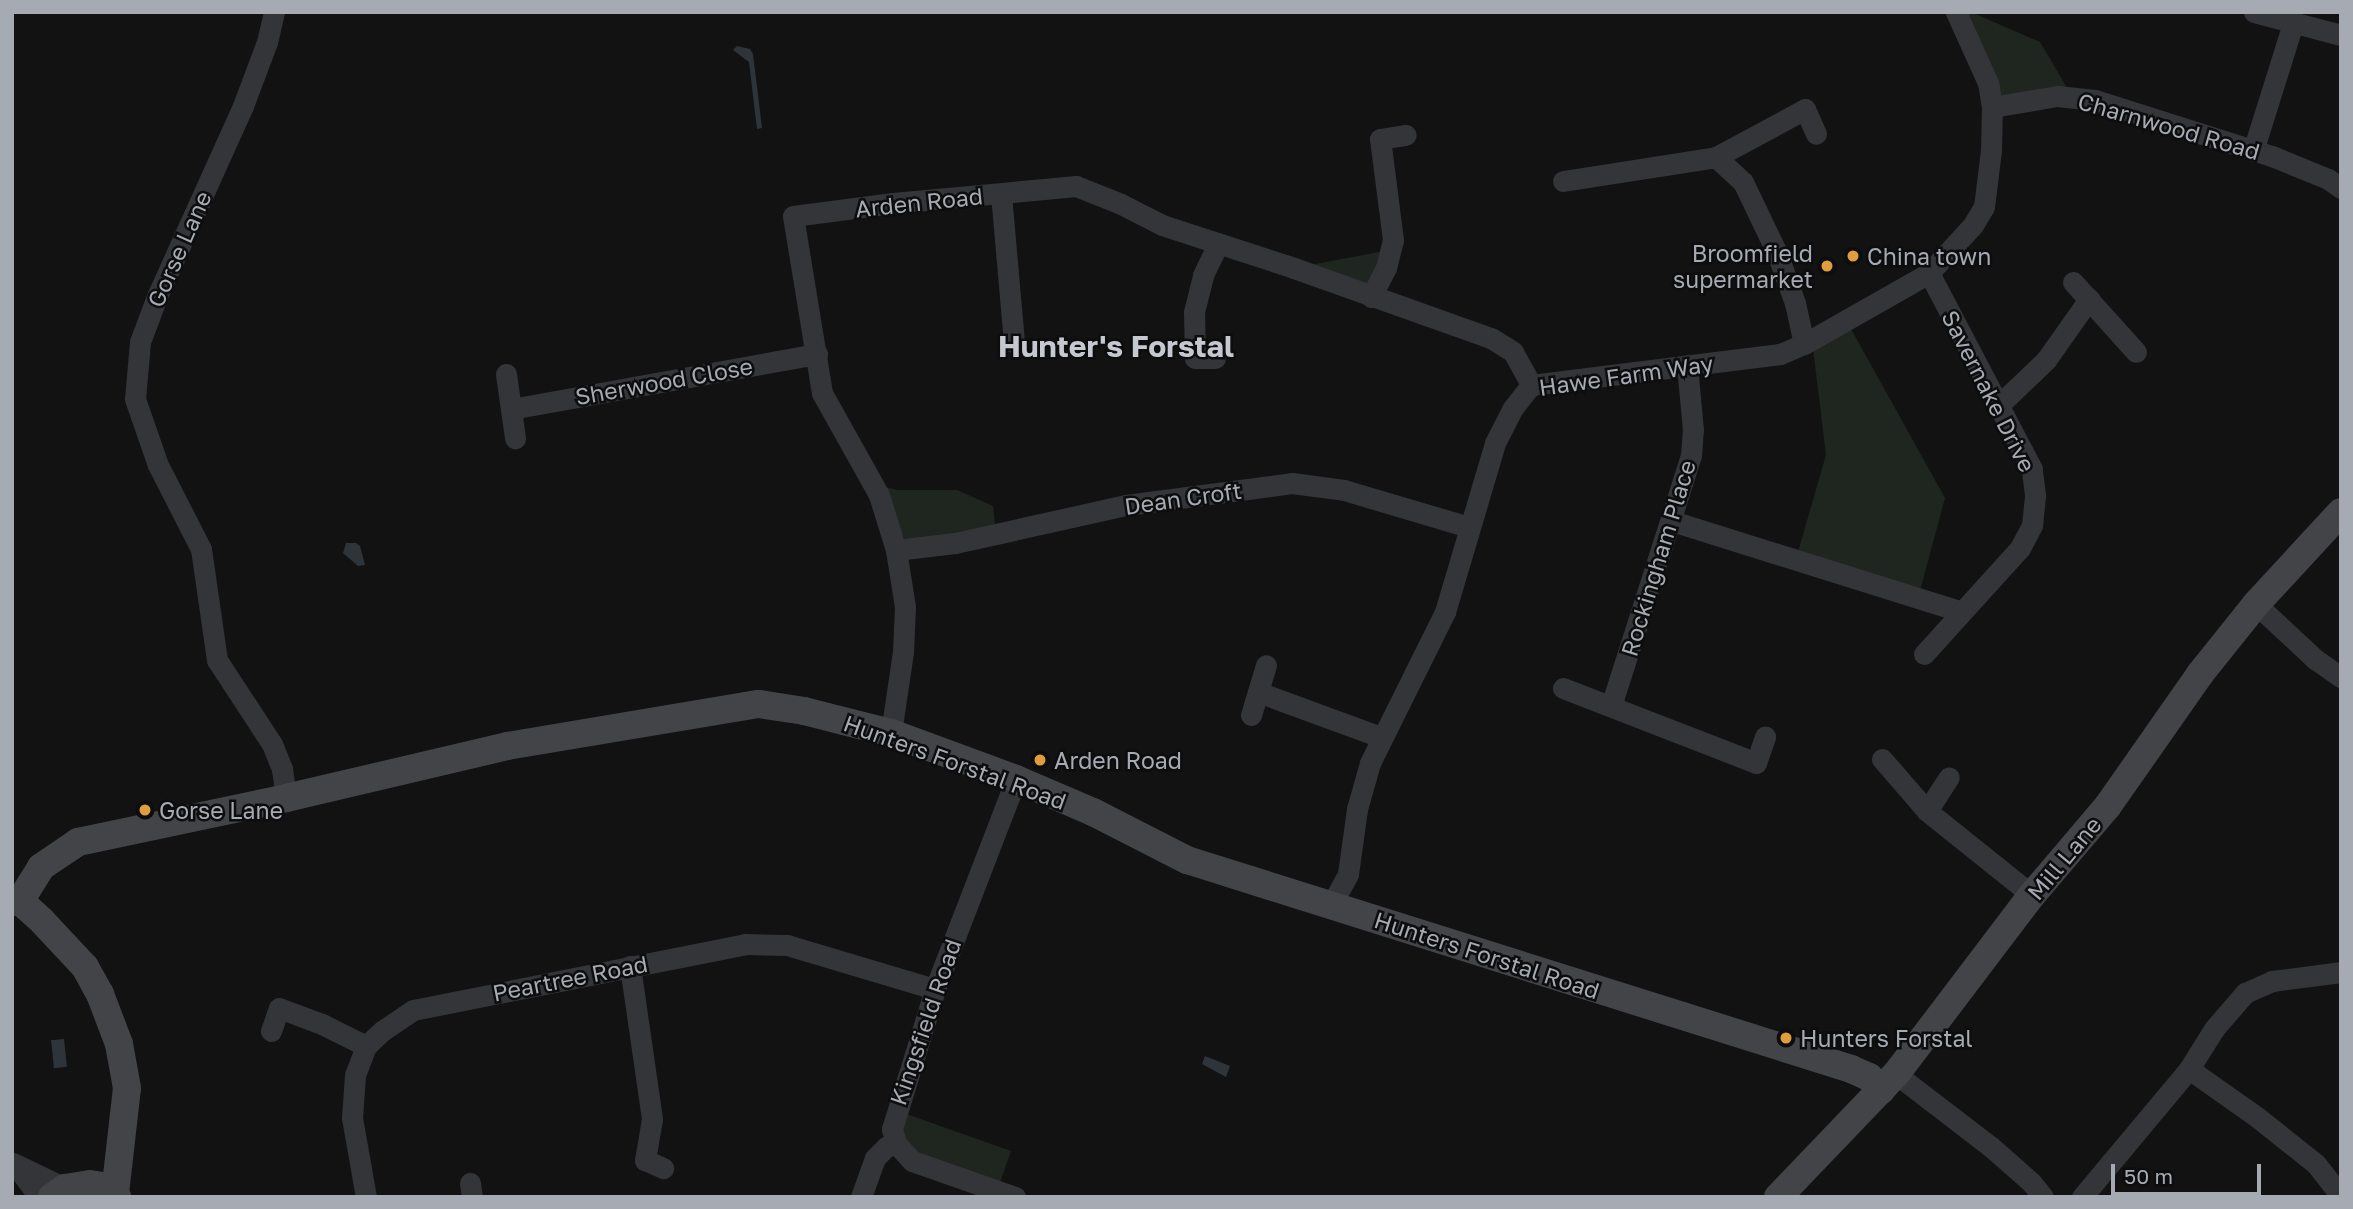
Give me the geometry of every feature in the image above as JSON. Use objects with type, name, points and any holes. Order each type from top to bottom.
[{"type":"street","name":"Gorse Lane","points":[[274,12],[267,42],[243,106],[158,294],[140,342],[135,400],[158,466],[201,549],[217,660],[272,744],[282,769],[286,798]]},
{"type":"street","name":"Hawe Farm Way","points":[[1331,905],[1348,874],[1357,809],[1370,763],[1445,612],[1495,443],[1513,408],[1531,385],[1780,354],[1804,344],[1929,273],[1958,242],[1984,207],[1992,150],[1992,107],[1982,66],[1956,12]]},
{"type":"street","points":[[2254,12],[2341,35]]},
{"type":"street","points":[[2253,151],[2293,23]]},
{"type":"street","name":"Charnwood Road","points":[[1992,107],[2057,96],[2095,100],[2253,151],[2329,179],[2341,187]]},
{"type":"street","points":[[1563,181],[1716,157],[1805,109],[1816,134]]},
{"type":"street","points":[[1371,297],[1387,268],[1393,240],[1380,139],[1406,135]]},
{"type":"street","points":[[1716,157],[1743,182],[1775,248],[1795,303],[1804,344]]},
{"type":"street","name":"Arden Road","points":[[891,733],[903,652],[905,607],[895,550],[879,495],[822,393],[793,216],[893,203],[1076,186],[1121,204],[1162,225],[1294,268],[1491,338],[1513,352],[1531,385]]},
{"type":"street","points":[[1001,194],[1014,342]]},
{"type":"street","points":[[1215,358],[1195,358],[1194,312],[1203,275],[1217,244]]},
{"type":"street","name":"Savernake Drive","points":[[1924,653],[2020,548],[2032,525],[2035,495],[2032,469],[1929,273]]},
{"type":"street","points":[[2073,282],[2136,352]]},
{"type":"street","points":[[2000,404],[2046,360],[2089,299]]},
{"type":"street","name":"Sherwood Close","points":[[511,409],[817,354]]},
{"type":"street","name":"Rockingham Place","points":[[1611,706],[1691,456],[1693,430],[1687,365]]},
{"type":"street","points":[[506,374],[516,438]]},
{"type":"street","name":"Dean Croft","points":[[895,550],[955,543],[1126,505],[1292,483],[1343,491],[1469,527]]},
{"type":"street","name":"Mill Lane","points":[[1778,1197],[1889,1082],[2032,895],[2107,807],[2200,674],[2256,604],[2341,512]]},
{"type":"street","points":[[1672,521],[1960,611]]},
{"type":"street","points":[[2256,604],[2315,659],[2341,677]]},
{"type":"street","points":[[1251,715],[1266,665]]},
{"type":"street","points":[[1563,688],[1755,764],[1765,737]]},
{"type":"street","points":[[1258,692],[1381,737]]},
{"type":"street","name":"Hunters Forstal Road","points":[[16,902],[41,867],[78,842],[286,798],[507,746],[759,704],[804,710],[891,733],[1016,779],[1093,812],[1186,860],[1889,1082]]},
{"type":"street","points":[[1882,759],[1927,811],[2032,895]]},
{"type":"street","points":[[1927,811],[1949,777]]},
{"type":"street","name":"Kingsfield Road","points":[[896,1143],[891,1129],[893,1115],[935,989],[1016,779]]},
{"type":"street","points":[[16,902],[63,942],[85,967],[100,994],[119,1044],[127,1088],[118,1143],[116,1196]]},
{"type":"street","name":"Peartree Road","points":[[366,1046],[413,1010],[745,944],[787,945],[935,989]]},
{"type":"street","points":[[630,966],[652,1119],[645,1160],[663,1168]]},
{"type":"street","points":[[2082,1197],[2189,1069],[2214,1029],[2245,993],[2272,981],[2341,972]]},
{"type":"street","points":[[271,1031],[279,1008],[322,1024],[366,1046],[355,1074],[352,1118],[366,1197]]},
{"type":"street","points":[[2189,1069],[2257,1117],[2316,1164],[2341,1196]]},
{"type":"street","points":[[1889,1082],[1990,1146],[2031,1182],[2043,1197]]},
{"type":"street","points":[[58,1192],[118,1143]]},
{"type":"street","points":[[861,1197],[875,1158],[886,1147],[896,1143],[912,1161],[1015,1197]]},
{"type":"street","points":[[13,1162],[58,1192],[103,1186],[116,1196]]},
{"type":"shaded area","points":[[1956,12],[1971,12],[2040,42],[2073,98],[1992,107]]},
{"type":"shaded area","points":[[737,46],[750,49],[753,54],[762,128],[757,129],[749,62],[733,50]]},
{"type":"shaded area","points":[[1390,250],[1371,297],[1294,268]]},
{"type":"shaded area","points":[[1846,320],[1945,498],[1918,598],[1796,559],[1826,455],[1812,340]]},
{"type":"shaded area","points":[[873,484],[897,490],[957,490],[993,506],[996,534],[905,539],[896,529]]},
{"type":"shaded area","points":[[346,543],[360,546],[365,565],[358,566],[343,553]]},
{"type":"shaded area","points":[[64,1039],[67,1067],[54,1068],[51,1040]]},
{"type":"shaded area","points":[[1205,1056],[1230,1066],[1226,1077],[1202,1064]]},
{"type":"shaded area","points":[[895,1110],[1011,1151],[997,1191],[912,1161]]},
{"type":"place","name":"China town","points":[[1853,256]]},
{"type":"place","name":"Broomfield supermarket","points":[[1827,266]]},
{"type":"place","name":"Arden Road","points":[[1040,760]]},
{"type":"place","name":"Gorse Lane","points":[[145,810]]},
{"type":"place","name":"Hunters Forstal","points":[[1786,1038]]},
{"type":"district","name":"Hunter's Forstal","points":[[1116,346]]}]
